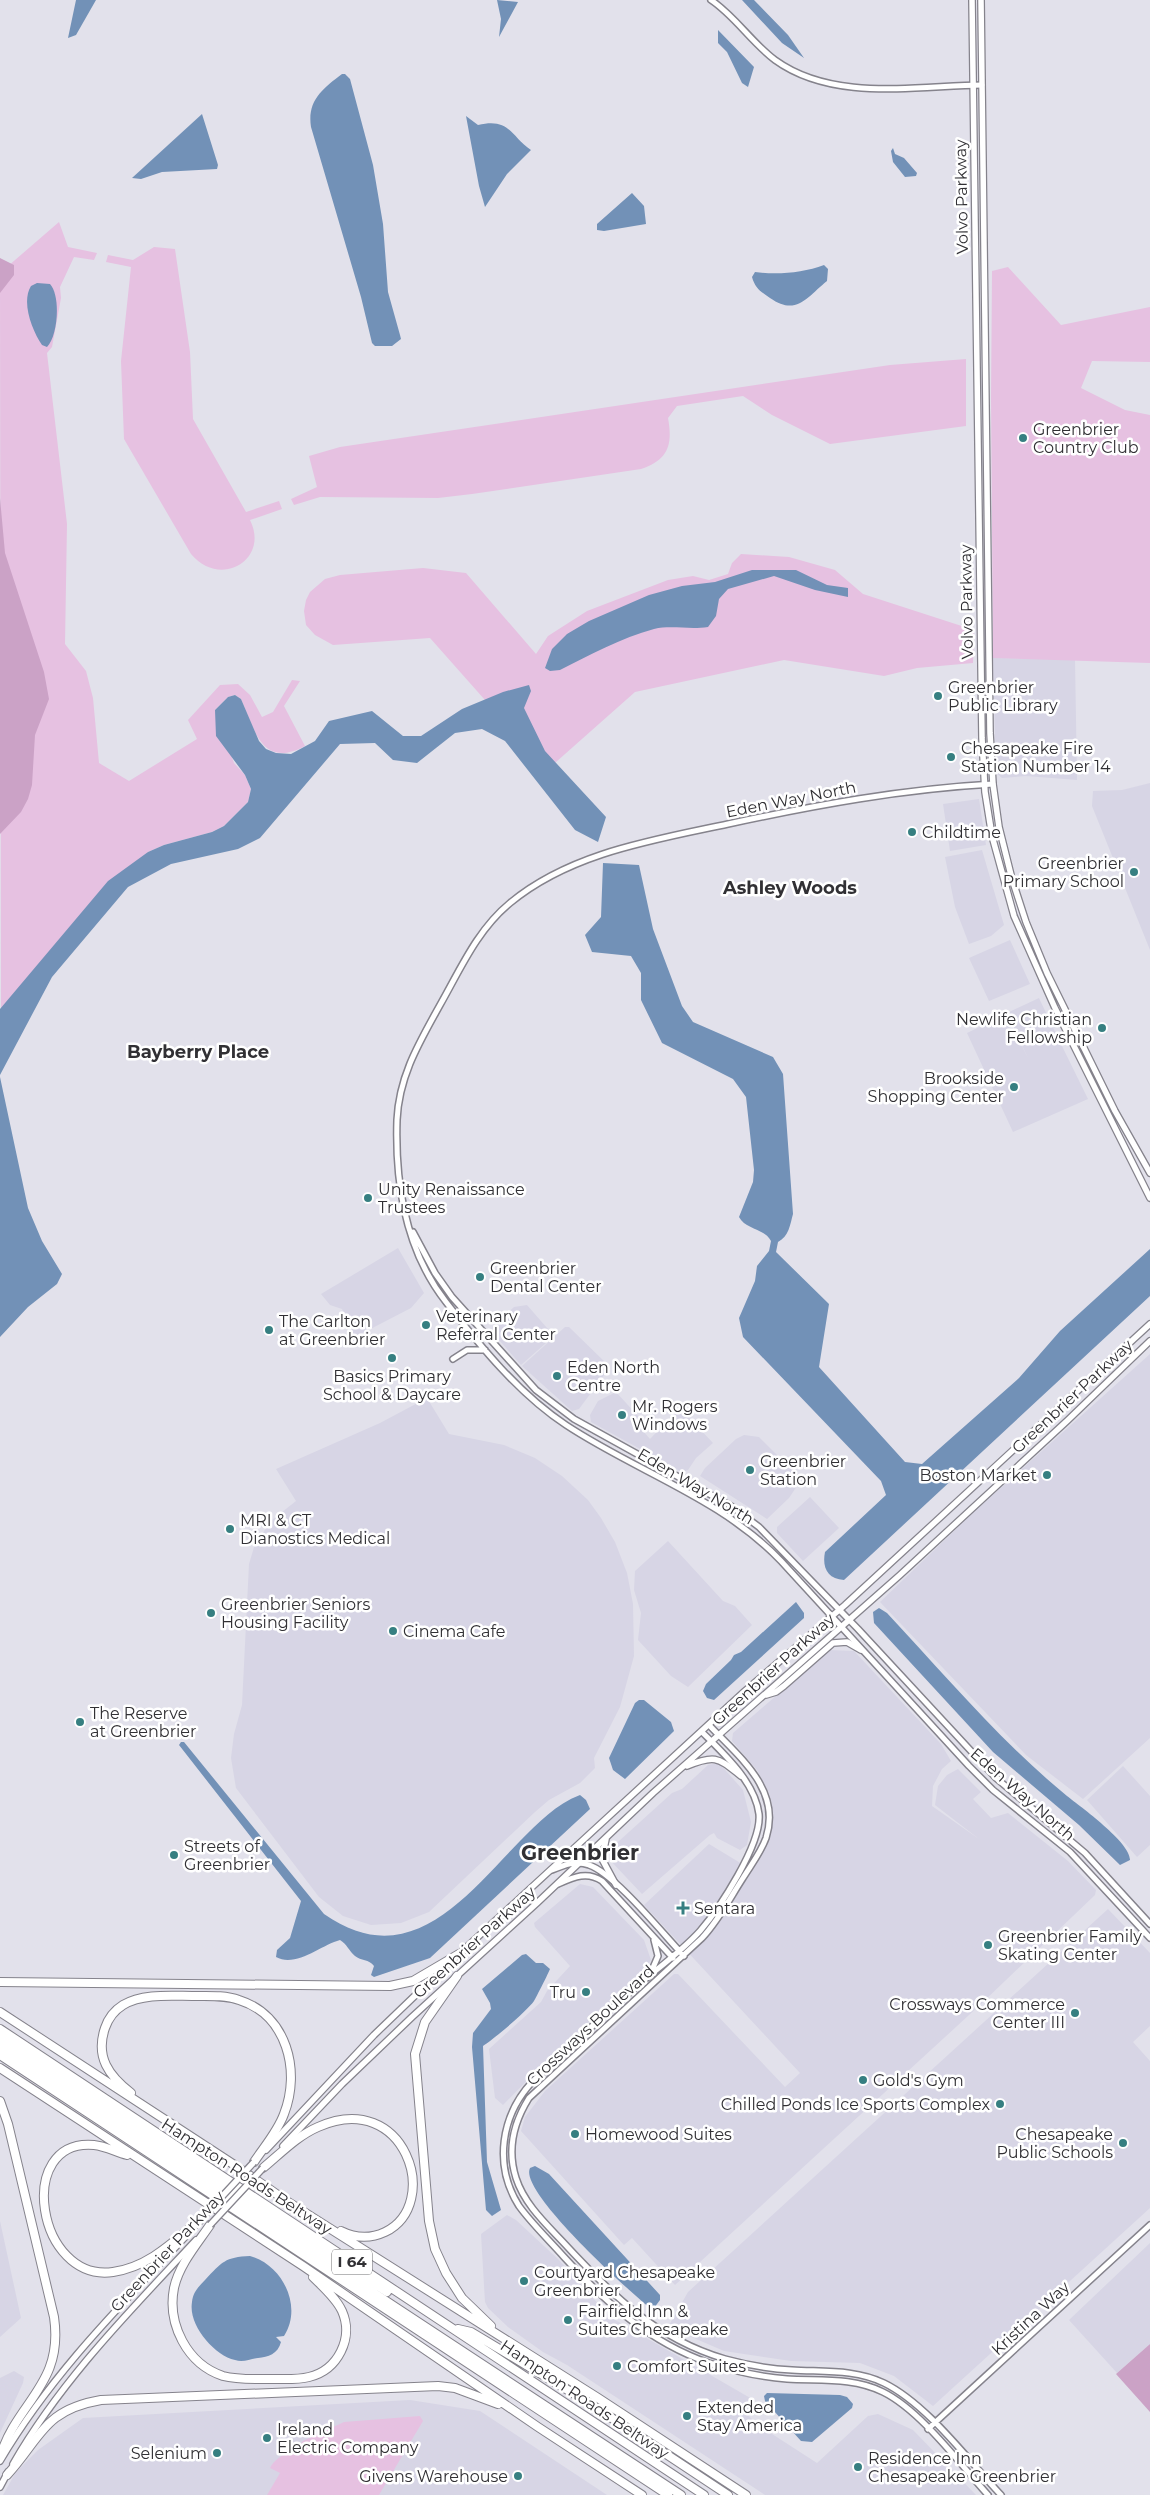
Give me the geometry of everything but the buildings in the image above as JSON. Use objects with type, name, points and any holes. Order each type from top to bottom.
[{"type":"highway","points":[[0,1982],[390,1986],[413,1981],[459,1954]]},
{"type":"highway","points":[[456,1976],[425,2022],[415,2054],[430,2229],[440,2262],[458,2294],[480,2317],[520,2350]]},
{"type":"highway","points":[[163,2120],[122,2086],[103,2062],[102,2037],[112,2014],[122,2006],[143,1998],[216,1996],[248,2004],[263,2013],[278,2029],[289,2055],[291,2073],[290,2092],[284,2116],[254,2162]]},
{"type":"highway","points":[[0,2012],[288,2202],[598,2398],[746,2495]]},
{"type":"highway","name":"Hampton Roads Beltway","points":[[0,2029],[704,2495]]},
{"type":"highway","points":[[0,2038],[696,2495]]},
{"type":"highway","points":[[0,2047],[681,2495]]},
{"type":"highway","name":"Hampton Roads Beltway","points":[[0,2055],[668,2495]]},
{"type":"highway","points":[[0,2068],[303,2266],[538,2427],[642,2495]]},
{"type":"highway","points":[[0,2101],[8,2124],[42,2265],[54,2317],[56,2339],[52,2364],[45,2382],[4,2444],[0,2457]]},
{"type":"highway","points":[[263,2168],[311,2130],[327,2123],[348,2119],[364,2119],[378,2124],[394,2135],[402,2147],[408,2162],[412,2181],[410,2202],[400,2221],[381,2234],[367,2237],[350,2234],[288,2202]]},
{"type":"highway","points":[[140,2160],[102,2146],[88,2145],[72,2149],[54,2162],[44,2180],[43,2200],[50,2229],[64,2253],[76,2263],[91,2270],[104,2272],[123,2270],[150,2259],[201,2219]]},
{"type":"highway","points":[[210,2225],[177,2278],[173,2308],[178,2331],[186,2349],[215,2373],[240,2378],[301,2378],[322,2372],[334,2362],[345,2339],[344,2317],[337,2304],[303,2266]]},
{"type":"highway","points":[[452,2327],[471,2332],[586,2401],[728,2495]]},
{"type":"highway","points":[[7,2475],[23,2458],[41,2430],[52,2420],[77,2406],[102,2400],[438,2386],[455,2388],[481,2396],[503,2406],[538,2427]]},
{"type":"highway","points":[[617,2479],[637,2495]]},
{"type":"main road","name":"Volvo Parkway","points":[[972,0],[981,731],[984,785],[996,854],[1020,933],[1110,1123],[1150,1198]]},
{"type":"main road","name":"Volvo Parkway","points":[[981,0],[990,696],[993,784],[1007,861],[1032,939],[1123,1128],[1150,1173]]},
{"type":"main road","name":"Greenbrier Parkway","points":[[0,2462],[28,2417],[63,2369],[374,2035],[549,1871],[839,1610],[1150,1324]]},
{"type":"main road","name":"Greenbrier Parkway","points":[[0,2487],[39,2422],[79,2367],[356,2070],[680,1769],[719,1736],[1068,1420],[1150,1341]]},
{"type":"main road","points":[[764,1695],[776,1692],[833,1643],[847,1642],[861,1650]]},
{"type":"main road","points":[[680,1769],[705,1759],[716,1758],[725,1762],[741,1776]]},
{"type":"main road","points":[[607,1838],[602,1859],[616,1885]]},
{"type":"street","points":[[711,0],[775,60],[814,80],[838,86],[868,87],[982,85]]},
{"type":"street","name":"Eden Way North","points":[[993,784],[834,802],[649,841],[597,857],[534,886],[508,905],[482,934],[410,1060],[400,1091],[396,1138],[400,1191],[414,1247],[430,1281],[486,1351],[525,1392],[567,1426],[741,1524],[768,1548],[969,1766],[993,1790],[1070,1852],[1150,1938]]},
{"type":"street","name":"Eden Way North","points":[[410,1226],[435,1273],[452,1297],[504,1356],[549,1402],[588,1427],[746,1517],[775,1541],[996,1778],[1085,1853],[1150,1924]]},
{"type":"street","points":[[453,1359],[467,1350],[486,1351]]},
{"type":"street","name":"Crossways Boulevard","points":[[709,1725],[756,1775],[762,1784],[769,1806],[768,1830],[758,1852],[709,1931],[529,2098],[517,2123],[513,2140],[514,2168],[522,2193],[538,2216],[603,2285],[624,2305],[659,2330],[705,2352],[739,2362],[774,2369],[847,2372],[864,2376],[898,2390],[912,2400],[1001,2495]]},
{"type":"street","name":"Crossways Boulevard","points":[[702,1732],[750,1788],[758,1806],[759,1825],[755,1841],[718,1906],[701,1930],[533,2081],[516,2102],[506,2127],[503,2154],[508,2182],[519,2206],[599,2294],[619,2312],[655,2338],[708,2362],[751,2374],[786,2379],[840,2381],[874,2388],[902,2403],[988,2495]]},
{"type":"street","points":[[549,1871],[568,1864],[580,1863],[596,1868],[616,1885],[684,1956]]},
{"type":"street","points":[[556,1885],[582,1875],[595,1876],[677,1962]]},
{"type":"street","points":[[647,1977],[655,1966],[658,1956],[652,1935]]},
{"type":"street","name":"Kristina Way","points":[[928,2429],[1150,2225]]},
{"type":"shaded area","points":[[59,222],[68,247],[97,253],[94,260],[74,257],[60,287],[61,298],[52,347],[47,353],[67,524],[65,644],[86,671],[93,698],[99,763],[129,781],[197,739],[188,720],[220,685],[238,684],[250,695],[262,717],[273,712],[292,680],[300,681],[284,706],[305,746],[290,752],[279,753],[270,750],[256,734],[241,699],[235,695],[228,697],[215,710],[234,763],[245,775],[251,789],[248,802],[224,826],[212,832],[164,845],[148,852],[1,1009],[0,273]]},
{"type":"shaded area","points":[[154,247],[175,249],[190,352],[193,419],[246,512],[279,501],[282,509],[250,520],[254,534],[253,547],[248,558],[239,565],[228,569],[215,569],[203,564],[191,554],[124,439],[121,361],[131,267],[106,262],[108,255],[133,260]]},
{"type":"shaded area","points":[[0,258],[14,265],[14,275],[0,293]]},
{"type":"shaded area","name":"Greenbrier Country Club","points":[[1008,267],[1061,325],[1150,307],[1150,362],[1092,361],[1081,388],[1125,410],[1150,415],[1150,663],[993,658],[992,271]]},
{"type":"shaded area","points":[[966,359],[966,426],[830,444],[772,415],[743,396],[677,406],[668,418],[669,444],[663,456],[641,469],[438,498],[320,497],[294,505],[291,499],[317,487],[309,456],[340,447],[890,365]]},
{"type":"shaded area","points":[[0,498],[5,553],[44,672],[49,699],[35,735],[32,785],[28,799],[21,812],[0,834]]},
{"type":"shaded area","points":[[741,554],[789,557],[835,570],[863,594],[974,630],[973,663],[917,668],[884,676],[784,660],[635,692],[547,770],[430,638],[333,645],[315,635],[306,625],[304,611],[306,600],[310,592],[325,579],[340,575],[423,568],[466,573],[536,654],[548,636],[587,611],[668,580],[693,576],[709,580],[728,574],[732,563]]},
{"type":"shaded area","points":[[993,658],[1075,659],[1077,780],[1026,776],[1002,778],[996,773]]},
{"type":"shaded area","name":"Greenbrier Primary School","points":[[1150,783],[1150,950],[1092,806],[1093,791],[1122,790]]},
{"type":"shaded area","points":[[979,799],[986,845],[950,851],[943,804]]},
{"type":"shaded area","points":[[982,850],[1004,925],[991,936],[969,944],[955,907],[945,857]]},
{"type":"shaded area","points":[[1010,940],[1030,984],[989,1001],[969,958]]},
{"type":"shaded area","points":[[1039,998],[1088,1099],[1013,1132],[967,1033],[1006,1014],[1028,1058],[1007,1013]]},
{"type":"shaded area","points":[[398,1248],[424,1293],[411,1308],[355,1337],[342,1309],[330,1305],[321,1294]]},
{"type":"shaded area","points":[[527,1305],[554,1336],[521,1365],[493,1333],[492,1327],[514,1307]]},
{"type":"shaded area","points":[[565,1327],[569,1327],[607,1364],[605,1374],[579,1409],[572,1411],[522,1366]]},
{"type":"shaded area","points":[[1150,1354],[1150,1738],[1083,1799],[1026,1755],[880,1602],[975,1511]]},
{"type":"shaded area","points":[[616,1392],[638,1416],[637,1424],[650,1439],[680,1408],[713,1443],[696,1458],[688,1470],[682,1472],[591,1422],[590,1415],[598,1401]]},
{"type":"shaded area","points":[[427,1398],[449,1434],[504,1445],[535,1458],[562,1476],[588,1500],[615,1542],[627,1573],[633,1604],[634,1656],[620,1707],[594,1758],[595,1768],[580,1783],[549,1800],[535,1812],[429,1912],[401,1923],[371,1925],[343,1916],[319,1897],[236,1788],[231,1758],[234,1734],[242,1705],[249,1564],[255,1544],[272,1520],[296,1501],[276,1469],[380,1423]]},
{"type":"shaded area","points":[[744,1435],[759,1437],[792,1470],[796,1478],[797,1486],[789,1498],[767,1519],[700,1476],[705,1468],[736,1439]]},
{"type":"shaded area","points":[[810,1497],[839,1528],[803,1561],[777,1533],[777,1527]]},
{"type":"shaded area","points":[[668,1541],[723,1601],[735,1606],[752,1625],[688,1687],[671,1676],[638,1640],[641,1613],[634,1590],[635,1571]]},
{"type":"shaded area","points":[[829,1650],[854,1651],[941,1744],[951,1761],[942,1769],[933,1786],[932,1806],[979,1839],[935,1805],[938,1786],[947,1775],[958,1769],[981,1792],[973,1799],[991,1818],[1008,1813],[1068,1861],[1096,1890],[1095,1895],[981,2004],[675,2285],[632,2238],[624,2245],[521,2131],[525,2117],[545,2091],[674,1974],[678,1974],[785,2087],[800,2073],[644,1905],[709,1844],[752,1870],[764,1850],[772,1827],[772,1804],[769,1793],[757,1770],[732,1741],[733,1733]]},
{"type":"shaded area","points":[[719,1763],[743,1790],[751,1822],[747,1845],[740,1850],[717,1838],[714,1833],[642,1894],[608,1858],[608,1851],[672,1793],[682,1789],[708,1765]]},
{"type":"shaded area","points":[[1123,1766],[1150,1796],[1150,1845],[1137,1857],[1087,1800]]},
{"type":"shaded area","points":[[580,1884],[593,1887],[644,1940],[651,1960],[641,1974],[551,2056],[503,2105],[495,2098],[489,2049],[541,2002],[547,1991],[570,1966],[535,1927],[534,1923]]},
{"type":"shaded area","points":[[1108,1909],[1150,1953],[1150,2026],[1133,2042],[1150,2061],[1150,2208],[933,2406],[894,2376],[860,2363],[791,2361],[724,2351],[668,2327],[688,2292]]},
{"type":"shaded area","points":[[507,2215],[516,2220],[558,2259],[610,2317],[752,2399],[748,2415],[758,2425],[817,2463],[868,2416],[878,2414],[913,2430],[976,2495],[765,2495],[567,2365],[543,2352],[508,2327],[488,2308],[485,2302],[481,2234]]},
{"type":"shaded area","points":[[0,2221],[21,2318],[0,2337]]},
{"type":"shaded area","points":[[1150,2243],[1150,2344],[1117,2373],[1069,2320]]},
{"type":"shaded area","points":[[1150,2344],[1150,2412],[1116,2374]]},
{"type":"shaded area","points":[[14,2371],[24,2377],[23,2383],[0,2433],[0,2378]]},
{"type":"shaded area","points":[[410,2400],[480,2411],[607,2495],[3,2495],[16,2472],[38,2450],[83,2418]]},
{"type":"shaded area","points":[[420,2416],[423,2421],[379,2495],[267,2495],[280,2473],[270,2468],[273,2463],[303,2441],[344,2422]]},
{"type":"water","points":[[76,0],[96,0],[76,35],[68,38]]},
{"type":"water","points":[[497,0],[518,2],[499,37],[501,19]]},
{"type":"water","points":[[742,0],[754,0],[788,35],[804,58],[782,43]]},
{"type":"water","points":[[718,30],[754,67],[748,87],[742,83],[727,52],[718,43]]},
{"type":"water","points":[[342,74],[345,74],[350,79],[373,165],[383,224],[388,292],[401,339],[392,346],[375,346],[372,343],[361,297],[311,127],[311,110],[318,96]]},
{"type":"water","points":[[202,114],[218,165],[217,169],[162,172],[141,179],[132,178]]},
{"type":"water","points":[[466,116],[478,125],[489,123],[504,126],[531,150],[507,174],[485,207],[479,186]]},
{"type":"water","points":[[893,148],[895,154],[904,158],[917,173],[916,176],[905,177],[893,162],[891,151]]},
{"type":"water","points":[[632,193],[644,206],[646,224],[604,231],[597,230],[597,224]]},
{"type":"water","points":[[824,265],[828,269],[827,281],[808,298],[795,305],[779,303],[770,298],[759,289],[752,277],[755,272],[790,273]]},
{"type":"water","points":[[37,283],[50,284],[56,297],[56,325],[51,342],[47,347],[42,345],[35,332],[27,308],[28,293],[31,286]]},
{"type":"water","points":[[752,570],[796,570],[827,585],[848,588],[848,597],[815,590],[774,576],[728,589],[719,599],[716,616],[708,627],[667,627],[654,629],[618,642],[560,670],[550,671],[545,668],[552,649],[567,634],[589,621],[649,595],[682,586],[715,582]]},
{"type":"water","points":[[529,685],[531,691],[524,708],[545,751],[606,817],[598,842],[575,830],[505,741],[482,729],[455,733],[417,763],[393,760],[375,743],[340,744],[260,838],[238,849],[171,864],[128,887],[52,977],[0,1075],[0,1009],[108,881],[148,852],[164,845],[212,832],[224,826],[248,802],[251,789],[245,775],[216,736],[215,710],[228,697],[235,695],[241,699],[259,741],[266,749],[276,753],[291,754],[315,741],[329,721],[372,711],[403,736],[421,736],[462,709],[503,692]]},
{"type":"water","points":[[603,863],[639,865],[653,929],[682,1006],[693,1022],[773,1057],[783,1074],[793,1214],[785,1237],[778,1242],[776,1252],[829,1304],[819,1367],[905,1462],[922,1464],[1019,1378],[1060,1331],[1150,1249],[1150,1296],[844,1580],[833,1577],[827,1571],[824,1563],[825,1552],[886,1495],[881,1481],[743,1337],[739,1318],[755,1281],[757,1266],[769,1251],[771,1241],[739,1217],[753,1182],[754,1170],[746,1097],[733,1079],[662,1043],[641,1000],[641,973],[631,956],[592,952],[585,935],[601,917]]},
{"type":"water","points":[[0,1077],[28,1208],[42,1241],[62,1274],[57,1284],[28,1307],[0,1337]]},
{"type":"water","points":[[796,1602],[804,1613],[804,1618],[714,1700],[707,1698],[703,1691],[706,1684],[734,1655],[741,1652]]},
{"type":"water","points":[[879,1608],[887,1613],[996,1731],[1043,1775],[1123,1844],[1130,1860],[1120,1865],[1079,1825],[993,1752],[874,1623],[873,1612]]},
{"type":"water","points":[[639,1700],[644,1700],[671,1722],[674,1731],[625,1779],[613,1770],[609,1758],[635,1703]]},
{"type":"water","points":[[181,1742],[184,1742],[324,1914],[354,1930],[382,1936],[408,1932],[432,1921],[456,1905],[534,1827],[563,1803],[580,1795],[586,1800],[590,1809],[430,1958],[374,1977],[371,1975],[374,1966],[355,1956],[340,1940],[300,1958],[284,1960],[276,1957],[277,1950],[290,1938],[301,1901],[179,1745]]},
{"type":"water","points":[[526,1954],[536,1963],[543,1963],[550,1969],[530,2006],[510,2025],[483,2046],[487,2162],[501,2210],[492,2216],[486,2210],[472,2047],[473,2033],[491,2009],[490,2003],[482,1989],[522,1955]]},
{"type":"water","points":[[535,2166],[549,2174],[660,2295],[660,2300],[654,2308],[650,2308],[621,2283],[557,2218],[531,2180],[530,2168]]},
{"type":"water","points":[[250,2256],[272,2268],[280,2278],[290,2300],[291,2313],[289,2325],[284,2336],[276,2337],[281,2342],[275,2352],[265,2357],[238,2361],[219,2352],[204,2338],[194,2320],[192,2302],[199,2287],[220,2265],[229,2259]]},
{"type":"water","points":[[767,2393],[840,2395],[847,2397],[853,2404],[852,2408],[812,2442],[801,2441],[765,2401],[764,2396]]},
{"type":"place","name":"Greenbrier Country Club","points":[[1023,438]]},
{"type":"place","name":"Greenbrier Public Library","points":[[938,696]]},
{"type":"place","name":"Chesapeake Fire Station Number 14","points":[[951,757]]},
{"type":"place","name":"Childtime","points":[[912,832]]},
{"type":"place","name":"Greenbrier Primary School","points":[[1134,872]]},
{"type":"place","name":"Newlife Christian Fellowship","points":[[1102,1028]]},
{"type":"place","name":"Brookside Shopping Center","points":[[1014,1087]]},
{"type":"place","name":"Unity Renaissance Trustees","points":[[368,1198]]},
{"type":"place","name":"Greenbrier Dental Center","points":[[480,1277]]},
{"type":"place","name":"Veterinary Referral Center","points":[[426,1325]]},
{"type":"place","name":"The Carlton at Greenbrier","points":[[269,1330]]},
{"type":"place","name":"Basics Primary School & Daycare","points":[[392,1358]]},
{"type":"place","name":"Eden North Centre","points":[[557,1376]]},
{"type":"place","name":"Mr. Rogers Windows","points":[[622,1415]]},
{"type":"place","name":"Greenbrier Station","points":[[750,1470]]},
{"type":"place","name":"Boston Market","points":[[1047,1475]]},
{"type":"place","name":"MRI & CT Dianostics Medical","points":[[230,1529]]},
{"type":"place","name":"Greenbrier Seniors Housing Facility","points":[[211,1613]]},
{"type":"place","name":"Cinema Cafe","points":[[393,1631]]},
{"type":"place","name":"The Reserve at Greenbrier","points":[[80,1722]]},
{"type":"place","name":"Streets of Greenbrier","points":[[174,1855]]},
{"type":"place","name":"Sentara","points":[[683,1908]]},
{"type":"place","name":"Greenbrier Family Skating Center","points":[[988,1945]]},
{"type":"place","name":"Tru","points":[[586,1992]]},
{"type":"place","name":"Crossways Commerce Center III","points":[[1075,2013]]},
{"type":"place","name":"Gold's Gym","points":[[863,2080]]},
{"type":"place","name":"Chilled Ponds Ice Sports Complex","points":[[1000,2104]]},
{"type":"place","name":"Homewood Suites","points":[[575,2134]]},
{"type":"place","name":"Chesapeake Public Schools","points":[[1123,2143]]},
{"type":"place","name":"Courtyard Chesapeake Greenbrier","points":[[524,2281]]},
{"type":"place","name":"Fairfield Inn & Suites Chesapeake","points":[[568,2320]]},
{"type":"place","name":"Comfort Suites","points":[[617,2366]]},
{"type":"place","name":"Extended Stay America","points":[[687,2416]]},
{"type":"place","name":"Ireland Electric Company","points":[[267,2438]]},
{"type":"place","name":"Selenium","points":[[217,2453]]},
{"type":"place","name":"Residence Inn Chesapeake Greenbrier","points":[[858,2467]]},
{"type":"place","name":"Givens Warehouse","points":[[518,2476]]},
{"type":"district","name":"Ashley Woods","points":[[790,888]]},
{"type":"district","name":"Bayberry Place","points":[[198,1052]]},
{"type":"district","name":"Greenbrier","points":[[580,1853]]}]
